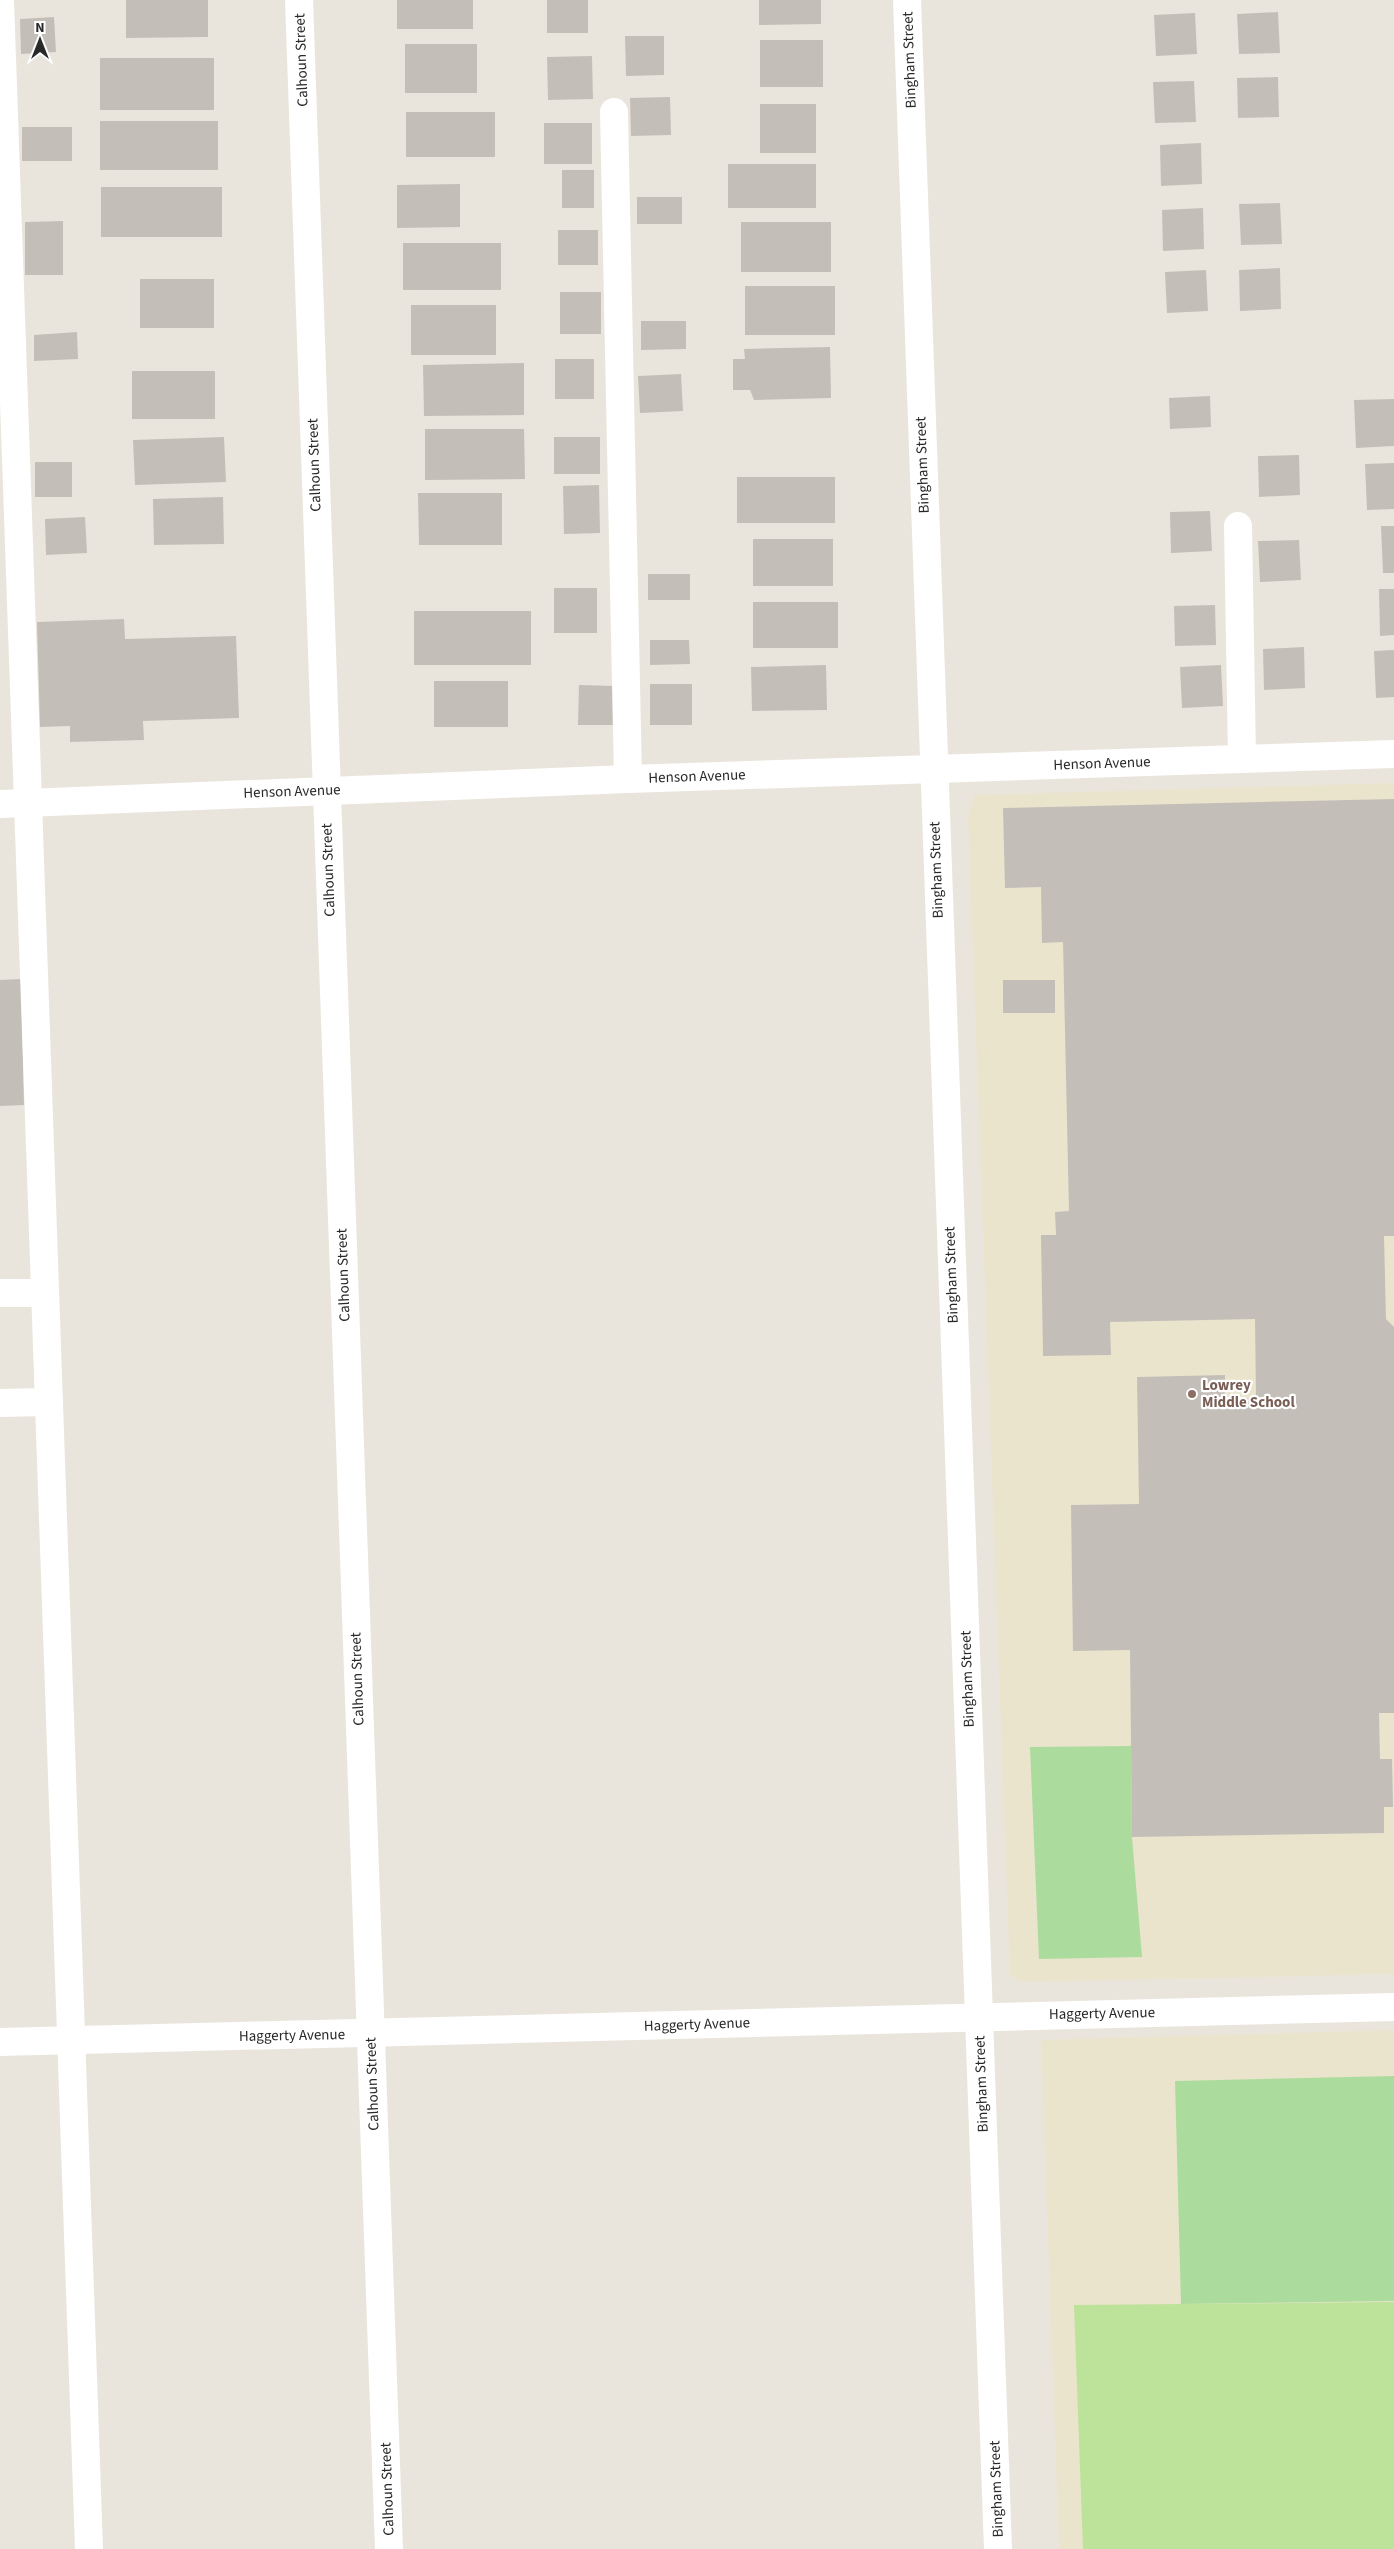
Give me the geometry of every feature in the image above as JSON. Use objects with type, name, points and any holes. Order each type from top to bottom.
[{"type":"street","name":"Calhoun Street","points":[[299,0],[325,790],[389,2549]]},
{"type":"street","name":"Bingham Street","points":[[907,0],[932,768],[998,2549]]},
{"type":"street","points":[[0,1],[4,252],[27,803],[89,2549]]},
{"type":"street","points":[[614,112],[628,779]]},
{"type":"street","points":[[1238,526],[1242,758]]},
{"type":"street","name":"Henson Avenue","points":[[0,804],[932,768],[1394,754]]},
{"type":"street","points":[[0,1293],[45,1292]]},
{"type":"street","points":[[0,1403],[49,1402]]},
{"type":"street","name":"Haggerty Avenue","points":[[0,2042],[1394,2007]]},
{"type":"shaded area","name":"Lowrey Middle School","points":[[1394,783],[1394,1974],[1023,1982],[1010,1976],[968,814],[975,795]]},
{"type":"shaded area","points":[[1394,2030],[1394,2549],[1059,2549],[1041,2040]]},
{"type":"green space","points":[[1131,1746],[1132,1837],[1142,1957],[1039,1959],[1030,1747]]},
{"type":"green space","points":[[1394,2076],[1394,2301],[1181,2304],[1175,2081]]},
{"type":"green space","points":[[1394,2302],[1394,2549],[1083,2549],[1074,2305]]},
{"type":"building","points":[[126,0],[208,0],[208,37],[126,38]]},
{"type":"building","points":[[397,0],[473,0],[473,29],[397,29]]},
{"type":"building","points":[[547,0],[588,0],[588,33],[547,33]]},
{"type":"building","points":[[759,0],[821,0],[821,24],[759,25]]},
{"type":"building","points":[[1278,12],[1280,53],[1239,54],[1237,14]]},
{"type":"building","points":[[1195,13],[1197,54],[1156,56],[1154,15]]},
{"type":"building","points":[[54,17],[56,52],[21,54],[20,19]]},
{"type":"building","points":[[625,36],[664,36],[664,75],[626,76]]},
{"type":"building","points":[[760,40],[823,40],[823,87],[760,87]]},
{"type":"building","points":[[405,44],[477,44],[477,93],[405,93]]},
{"type":"building","points":[[592,56],[593,99],[548,100],[547,57]]},
{"type":"building","points":[[100,58],[214,58],[214,110],[100,110]]},
{"type":"building","points":[[1278,77],[1279,117],[1238,118],[1237,78]]},
{"type":"building","points":[[1194,81],[1196,122],[1155,123],[1153,82]]},
{"type":"building","points":[[670,97],[671,135],[631,136],[630,98]]},
{"type":"building","points":[[760,104],[816,104],[816,153],[760,153]]},
{"type":"building","points":[[406,112],[495,112],[495,157],[406,157]]},
{"type":"building","points":[[100,121],[218,121],[218,170],[100,170]]},
{"type":"building","points":[[544,123],[592,123],[592,164],[544,164]]},
{"type":"building","points":[[22,127],[72,127],[72,161],[22,161]]},
{"type":"building","points":[[1201,143],[1202,184],[1161,186],[1160,145]]},
{"type":"building","points":[[728,164],[816,164],[816,208],[728,208]]},
{"type":"building","points":[[562,170],[594,170],[594,208],[562,208]]},
{"type":"building","points":[[460,184],[460,227],[397,228],[397,185]]},
{"type":"building","points":[[101,187],[222,187],[222,237],[101,237]]},
{"type":"building","points":[[637,197],[682,197],[682,224],[637,224]]},
{"type":"building","points":[[1280,203],[1282,244],[1241,245],[1239,204]]},
{"type":"building","points":[[1203,208],[1204,249],[1163,251],[1162,210]]},
{"type":"building","points":[[63,221],[63,275],[25,275],[25,222]]},
{"type":"building","points":[[741,222],[831,222],[831,272],[741,272]]},
{"type":"building","points":[[558,230],[598,230],[598,265],[558,265]]},
{"type":"building","points":[[403,243],[501,243],[501,290],[403,290]]},
{"type":"building","points":[[1280,268],[1281,309],[1240,311],[1239,270]]},
{"type":"building","points":[[1206,270],[1208,311],[1167,313],[1165,272]]},
{"type":"building","points":[[140,279],[214,279],[214,328],[140,328]]},
{"type":"building","points":[[745,286],[835,286],[835,335],[745,335]]},
{"type":"building","points":[[560,292],[601,292],[601,334],[560,334]]},
{"type":"building","points":[[411,305],[496,305],[496,355],[411,355]]},
{"type":"building","points":[[641,321],[686,321],[686,349],[641,350]]},
{"type":"building","points":[[77,332],[78,359],[34,361],[34,335]]},
{"type":"building","points":[[830,347],[831,398],[754,400],[750,390],[733,390],[733,359],[745,359],[744,349]]},
{"type":"building","points":[[555,359],[594,359],[594,399],[555,399]]},
{"type":"building","points":[[524,363],[524,415],[424,416],[423,365]]},
{"type":"building","points":[[132,371],[215,371],[215,419],[132,419]]},
{"type":"building","points":[[681,374],[683,411],[640,413],[638,376]]},
{"type":"building","points":[[1210,396],[1211,427],[1170,429],[1169,398]]},
{"type":"building","points":[[1394,399],[1394,446],[1356,448],[1354,400]]},
{"type":"building","points":[[425,429],[524,429],[525,479],[425,480]]},
{"type":"building","points":[[224,437],[226,482],[135,485],[133,440]]},
{"type":"building","points":[[554,437],[600,437],[600,474],[554,474]]},
{"type":"building","points":[[1299,455],[1300,495],[1259,497],[1258,456]]},
{"type":"building","points":[[35,462],[72,462],[72,497],[35,497]]},
{"type":"building","points":[[1394,463],[1394,509],[1367,510],[1365,464]]},
{"type":"building","points":[[737,477],[835,477],[835,523],[737,523]]},
{"type":"building","points":[[599,485],[600,533],[564,534],[563,486]]},
{"type":"building","points":[[418,493],[502,493],[502,545],[419,545]]},
{"type":"building","points":[[223,497],[224,544],[154,545],[153,499]]},
{"type":"building","points":[[1210,511],[1212,551],[1171,553],[1170,512]]},
{"type":"building","points":[[85,517],[87,553],[46,555],[45,519]]},
{"type":"building","points":[[1381,526],[1394,526],[1394,573],[1383,573]]},
{"type":"building","points":[[753,539],[833,539],[833,586],[753,586]]},
{"type":"building","points":[[1299,540],[1301,580],[1260,582],[1258,541]]},
{"type":"building","points":[[648,574],[690,574],[690,600],[648,600]]},
{"type":"building","points":[[554,588],[597,588],[597,633],[554,633]]},
{"type":"building","points":[[1379,589],[1394,589],[1394,635],[1380,636]]},
{"type":"building","points":[[753,602],[838,602],[838,648],[753,648]]},
{"type":"building","points":[[1215,605],[1216,645],[1175,646],[1174,606]]},
{"type":"building","points":[[414,611],[531,611],[531,665],[414,665]]},
{"type":"building","points":[[124,619],[125,639],[236,636],[239,718],[143,721],[144,740],[70,742],[70,726],[40,727],[37,622]]},
{"type":"building","points":[[650,640],[689,640],[690,664],[650,665]]},
{"type":"building","points":[[1304,647],[1305,688],[1264,690],[1263,649]]},
{"type":"building","points":[[1394,650],[1394,697],[1376,698],[1374,651]]},
{"type":"building","points":[[826,665],[827,710],[752,711],[751,667]]},
{"type":"building","points":[[1221,665],[1223,706],[1182,708],[1180,667]]},
{"type":"building","points":[[434,681],[508,681],[508,727],[434,727]]},
{"type":"building","points":[[650,684],[692,684],[692,725],[650,725]]},
{"type":"building","points":[[579,685],[616,686],[617,725],[578,725]]},
{"type":"building","name":"Lowrey Middle School","points":[[1394,799],[1394,1236],[1384,1236],[1386,1319],[1394,1327],[1394,1713],[1379,1713],[1380,1759],[1392,1759],[1393,1807],[1384,1807],[1384,1833],[1132,1837],[1130,1650],[1073,1651],[1071,1505],[1139,1504],[1137,1377],[1225,1375],[1225,1399],[1256,1398],[1255,1319],[1110,1322],[1111,1355],[1043,1356],[1041,1235],[1056,1235],[1055,1212],[1069,1211],[1063,942],[1042,943],[1041,887],[1005,888],[1003,808]]},
{"type":"building","points":[[21,979],[24,1105],[0,1106],[0,980]]},
{"type":"building","points":[[1003,980],[1055,980],[1055,1013],[1003,1013]]},
{"type":"place","name":"Lowrey Middle School","points":[[1192,1394]]}]
